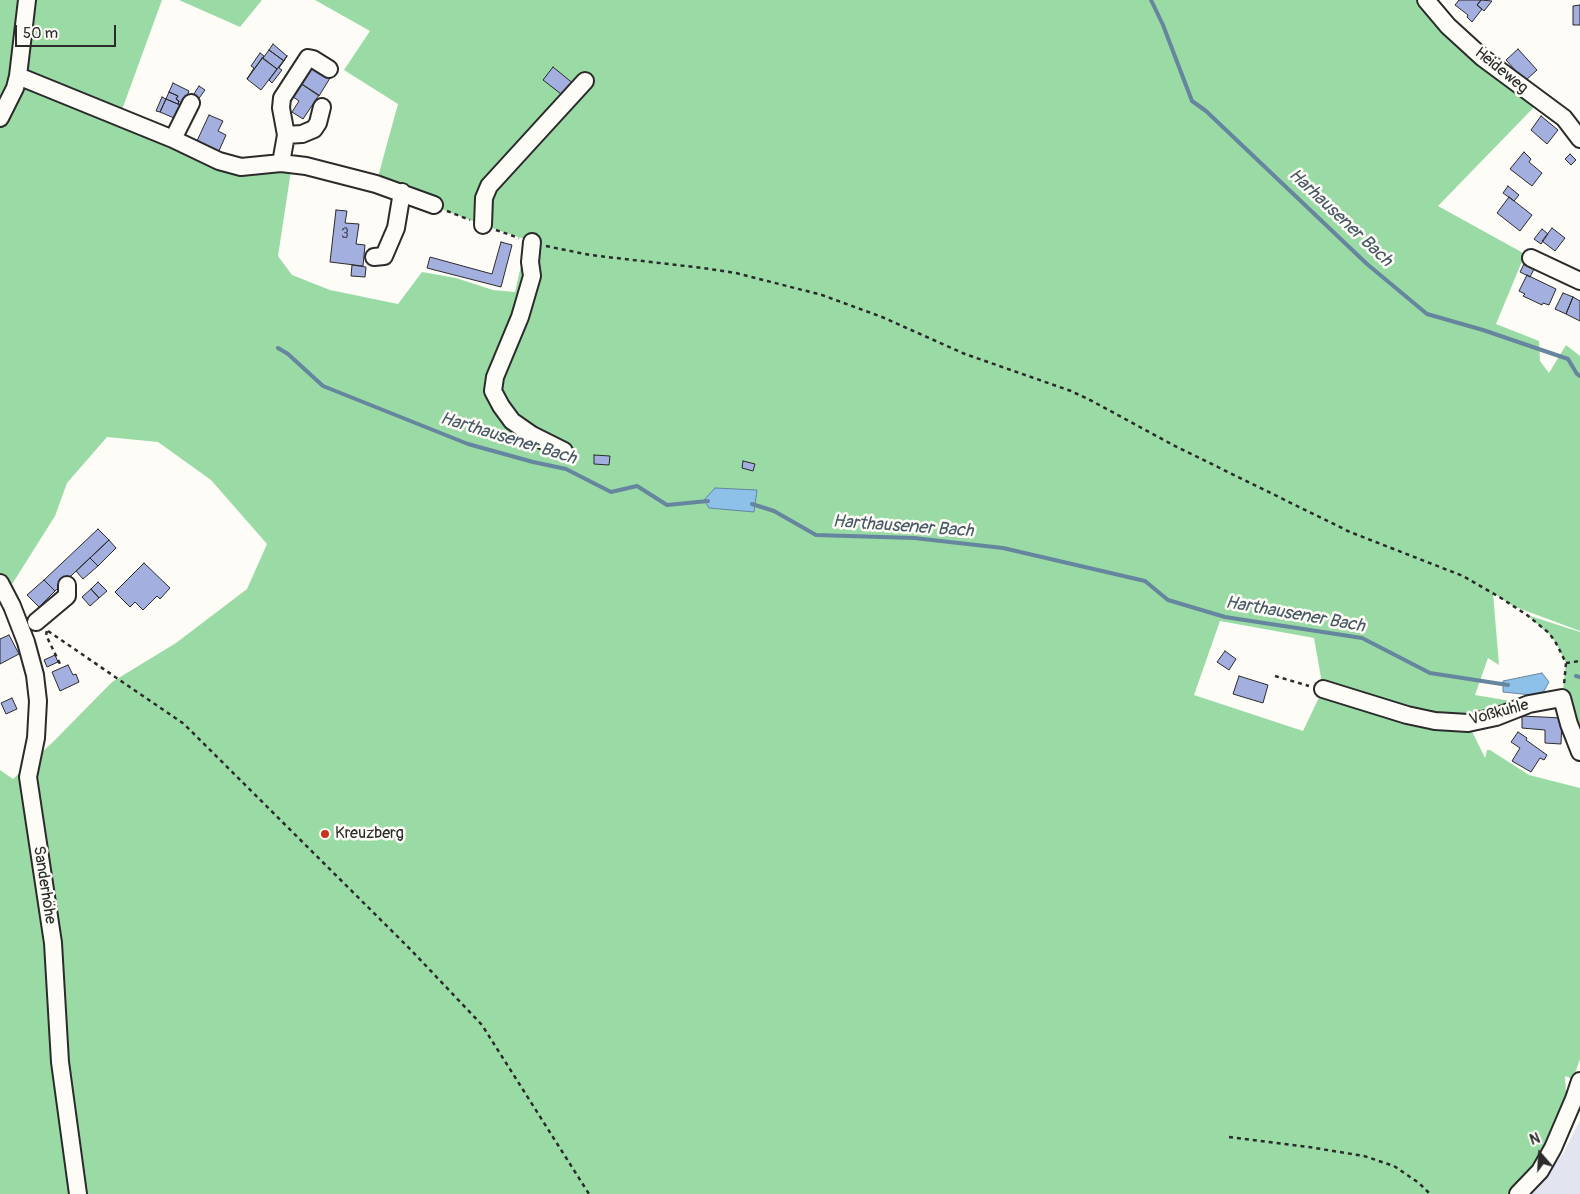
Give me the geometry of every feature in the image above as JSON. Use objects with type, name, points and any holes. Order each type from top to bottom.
[{"type":"street","points":[[0,118],[15,88],[18,76],[27,0]]},
{"type":"street","name":"Heideweg","points":[[1426,0],[1448,26],[1483,58],[1564,118],[1580,139]]},
{"type":"street","points":[[281,163],[286,135],[281,108],[282,98],[308,58],[314,59],[329,70]]},
{"type":"street","points":[[18,76],[173,139],[219,161],[241,166],[281,163],[326,171],[402,192],[434,205]]},
{"type":"street","points":[[483,225],[484,198],[488,186],[585,81]]},
{"type":"street","points":[[173,139],[192,103]]},
{"type":"street","points":[[286,135],[302,134],[314,129],[318,123],[322,107]]},
{"type":"street","points":[[374,257],[384,256],[396,228],[402,192]]},
{"type":"street","points":[[532,242],[530,262],[532,276],[520,317],[495,377],[493,391],[512,421],[532,435],[564,451]]},
{"type":"street","points":[[1531,258],[1580,281]]},
{"type":"street","name":"Sanderhöhe","points":[[0,583],[12,606],[26,642],[35,675],[38,701],[36,738],[28,777],[53,943],[60,1062],[78,1194]]},
{"type":"street","points":[[12,606],[44,628],[67,596],[67,585]]},
{"type":"street","name":"Voßkuhle","points":[[1323,689],[1407,715],[1434,721],[1468,723],[1496,717],[1529,704],[1562,698]]},
{"type":"street","points":[[1562,698],[1580,752]]},
{"type":"street","points":[[1518,1194],[1540,1171],[1553,1148],[1580,1081]]},
{"type":"path","points":[[434,205],[483,225],[549,247],[590,255],[703,268],[822,295],[882,317],[964,354],[1092,401],[1172,445],[1350,532],[1463,576],[1501,598],[1527,615],[1549,634],[1556,643],[1566,664],[1562,698]]},
{"type":"path","points":[[44,628],[61,666]]},
{"type":"path","points":[[44,628],[184,724],[411,950],[482,1025],[589,1194]]},
{"type":"path","points":[[1566,664],[1580,661]]},
{"type":"path","points":[[1275,676],[1323,689]]},
{"type":"path","points":[[1229,1138],[1309,1147],[1364,1156],[1394,1166],[1419,1183],[1430,1194]]},
{"type":"shaded area","points":[[1580,1120],[1580,1194],[1530,1194],[1563,1154]]},
{"type":"green space","points":[[0,0],[162,0],[119,118],[219,161],[292,164],[278,256],[292,275],[330,290],[398,304],[422,272],[456,278],[493,290],[515,292],[527,240],[376,184],[398,104],[344,70],[370,31],[315,0],[1426,0],[1540,101],[1438,206],[1525,254],[1496,324],[1539,341],[1540,361],[1549,373],[1566,345],[1580,356],[1580,631],[1513,606],[1493,593],[1499,665],[1488,658],[1475,695],[1529,704],[1468,723],[1485,758],[1487,750],[1490,750],[1529,775],[1580,788],[1580,1059],[1573,1079],[1565,1076],[1566,1094],[1546,1144],[1514,1194],[0,1194],[0,770],[13,779],[54,741],[112,682],[176,643],[247,589],[267,544],[211,480],[158,442],[107,437],[67,483],[55,516],[9,589],[0,573]],"holes":[[[1220,621],[1314,638],[1323,689],[1303,731],[1194,695]]]},
{"type":"green space","points":[[179,0],[262,0],[240,27]]},
{"type":"green space","points":[[1527,615],[1580,632],[1580,752],[1562,698],[1566,663],[1549,634]]},
{"type":"water","points":[[715,488],[757,490],[754,512],[709,508],[704,500]]},
{"type":"water","points":[[1542,673],[1549,682],[1541,696],[1503,692],[1503,681]]},
{"type":"building","points":[[1459,0],[1481,0],[1477,5],[1482,9],[1472,22],[1467,17],[1468,15],[1455,5]]},
{"type":"building","points":[[1481,0],[1492,1],[1484,11],[1477,5]]},
{"type":"building","points":[[1580,5],[1580,25],[1573,25],[1573,6]]},
{"type":"building","points":[[273,44],[287,56],[284,61],[269,50]]},
{"type":"building","points":[[1518,49],[1537,70],[1525,81],[1506,60]]},
{"type":"building","points":[[269,50],[284,61],[277,69],[263,58]]},
{"type":"building","points":[[260,53],[264,56],[247,79],[254,68],[251,66]]},
{"type":"building","points":[[287,56],[279,68],[282,70],[272,83],[269,80]]},
{"type":"building","points":[[262,58],[277,69],[261,90],[247,79]]},
{"type":"building","points":[[308,65],[330,78],[319,96],[297,81]]},
{"type":"building","points":[[553,67],[575,85],[565,97],[543,80]]},
{"type":"building","points":[[297,81],[319,95],[303,119],[292,112],[299,101],[289,94]]},
{"type":"building","points":[[173,83],[189,91],[183,106],[178,104],[179,101],[176,99],[178,96],[169,92]]},
{"type":"building","points":[[199,86],[205,90],[197,101],[192,97]]},
{"type":"building","points":[[169,92],[178,96],[176,99],[179,101],[178,104],[166,99]]},
{"type":"building","points":[[162,97],[166,99],[160,112],[156,111]]},
{"type":"building","points":[[166,99],[180,105],[174,118],[160,112]]},
{"type":"building","points":[[209,115],[223,121],[218,131],[226,135],[218,153],[196,143]]},
{"type":"building","points":[[1541,116],[1558,130],[1547,144],[1531,130]]},
{"type":"building","points":[[1524,152],[1531,159],[1529,162],[1542,173],[1532,186],[1510,169]]},
{"type":"building","points":[[1570,154],[1576,160],[1571,165],[1565,159]]},
{"type":"building","points":[[1508,186],[1519,195],[1514,201],[1503,193]]},
{"type":"building","points":[[1509,197],[1532,215],[1520,231],[1497,213]]},
{"type":"building","points":[[336,210],[347,211],[345,223],[359,224],[356,244],[365,245],[363,266],[330,262]]},
{"type":"building","points":[[1552,228],[1565,238],[1555,251],[1542,241]]},
{"type":"building","points":[[1542,229],[1548,234],[1541,244],[1534,239]]},
{"type":"building","points":[[501,242],[512,245],[501,287],[427,268],[430,257],[492,274]]},
{"type":"building","points":[[1524,264],[1534,269],[1530,277],[1520,272]]},
{"type":"building","points":[[352,265],[366,267],[365,277],[351,276]]},
{"type":"building","points":[[1527,275],[1556,289],[1549,305],[1543,303],[1542,305],[1523,296],[1525,294],[1519,291]]},
{"type":"building","points":[[1563,293],[1573,297],[1566,314],[1555,309]]},
{"type":"building","points":[[1573,297],[1580,301],[1580,321],[1566,314]]},
{"type":"building","points":[[594,455],[610,456],[609,465],[594,464]]},
{"type":"building","points":[[743,461],[755,464],[753,471],[742,468]]},
{"type":"building","points":[[98,529],[109,540],[55,591],[44,580]]},
{"type":"building","points":[[109,540],[116,548],[98,566],[90,558]]},
{"type":"building","points":[[90,558],[98,566],[83,579],[76,571]]},
{"type":"building","points":[[144,563],[170,588],[160,599],[157,596],[143,610],[135,602],[130,607],[115,592]]},
{"type":"building","points":[[44,580],[55,591],[39,607],[27,595]]},
{"type":"building","points":[[98,582],[107,591],[99,598],[91,589]]},
{"type":"building","points":[[91,589],[99,598],[90,606],[82,597]]},
{"type":"building","points":[[9,635],[19,654],[0,664],[0,639]]},
{"type":"building","points":[[1225,651],[1236,659],[1229,670],[1217,662]]},
{"type":"building","points":[[55,655],[58,662],[47,667],[44,660]]},
{"type":"building","points":[[68,665],[73,675],[76,674],[79,682],[60,691],[52,672]]},
{"type":"building","points":[[1239,676],[1268,685],[1263,703],[1233,694]]},
{"type":"building","points":[[12,698],[17,709],[6,714],[1,703]]},
{"type":"building","points":[[1522,716],[1562,718],[1561,744],[1545,743],[1545,730],[1522,728]]},
{"type":"building","points":[[1518,732],[1547,755],[1544,760],[1540,758],[1531,772],[1512,761],[1520,748],[1511,742]]},
{"type":"waterway","name":"Harhausener Bach","points":[[1151,0],[1163,25],[1192,101],[1206,111],[1367,264],[1427,314],[1483,330],[1568,359],[1580,376]]},
{"type":"waterway","name":"Harthausener Bach","points":[[278,348],[288,354],[323,386],[468,444],[566,469],[611,492],[637,486],[667,505],[708,501]]},
{"type":"waterway","name":"Harthausener Bach","points":[[752,504],[774,511],[816,535],[914,538],[1003,548],[1145,581],[1168,600],[1225,617],[1362,638],[1430,673],[1508,685]]},
{"type":"waterway","name":"Harthausener Bach","points":[[1576,676],[1580,677]]},
{"type":"place","name":"Kreuzberg","points":[[325,834]]}]
